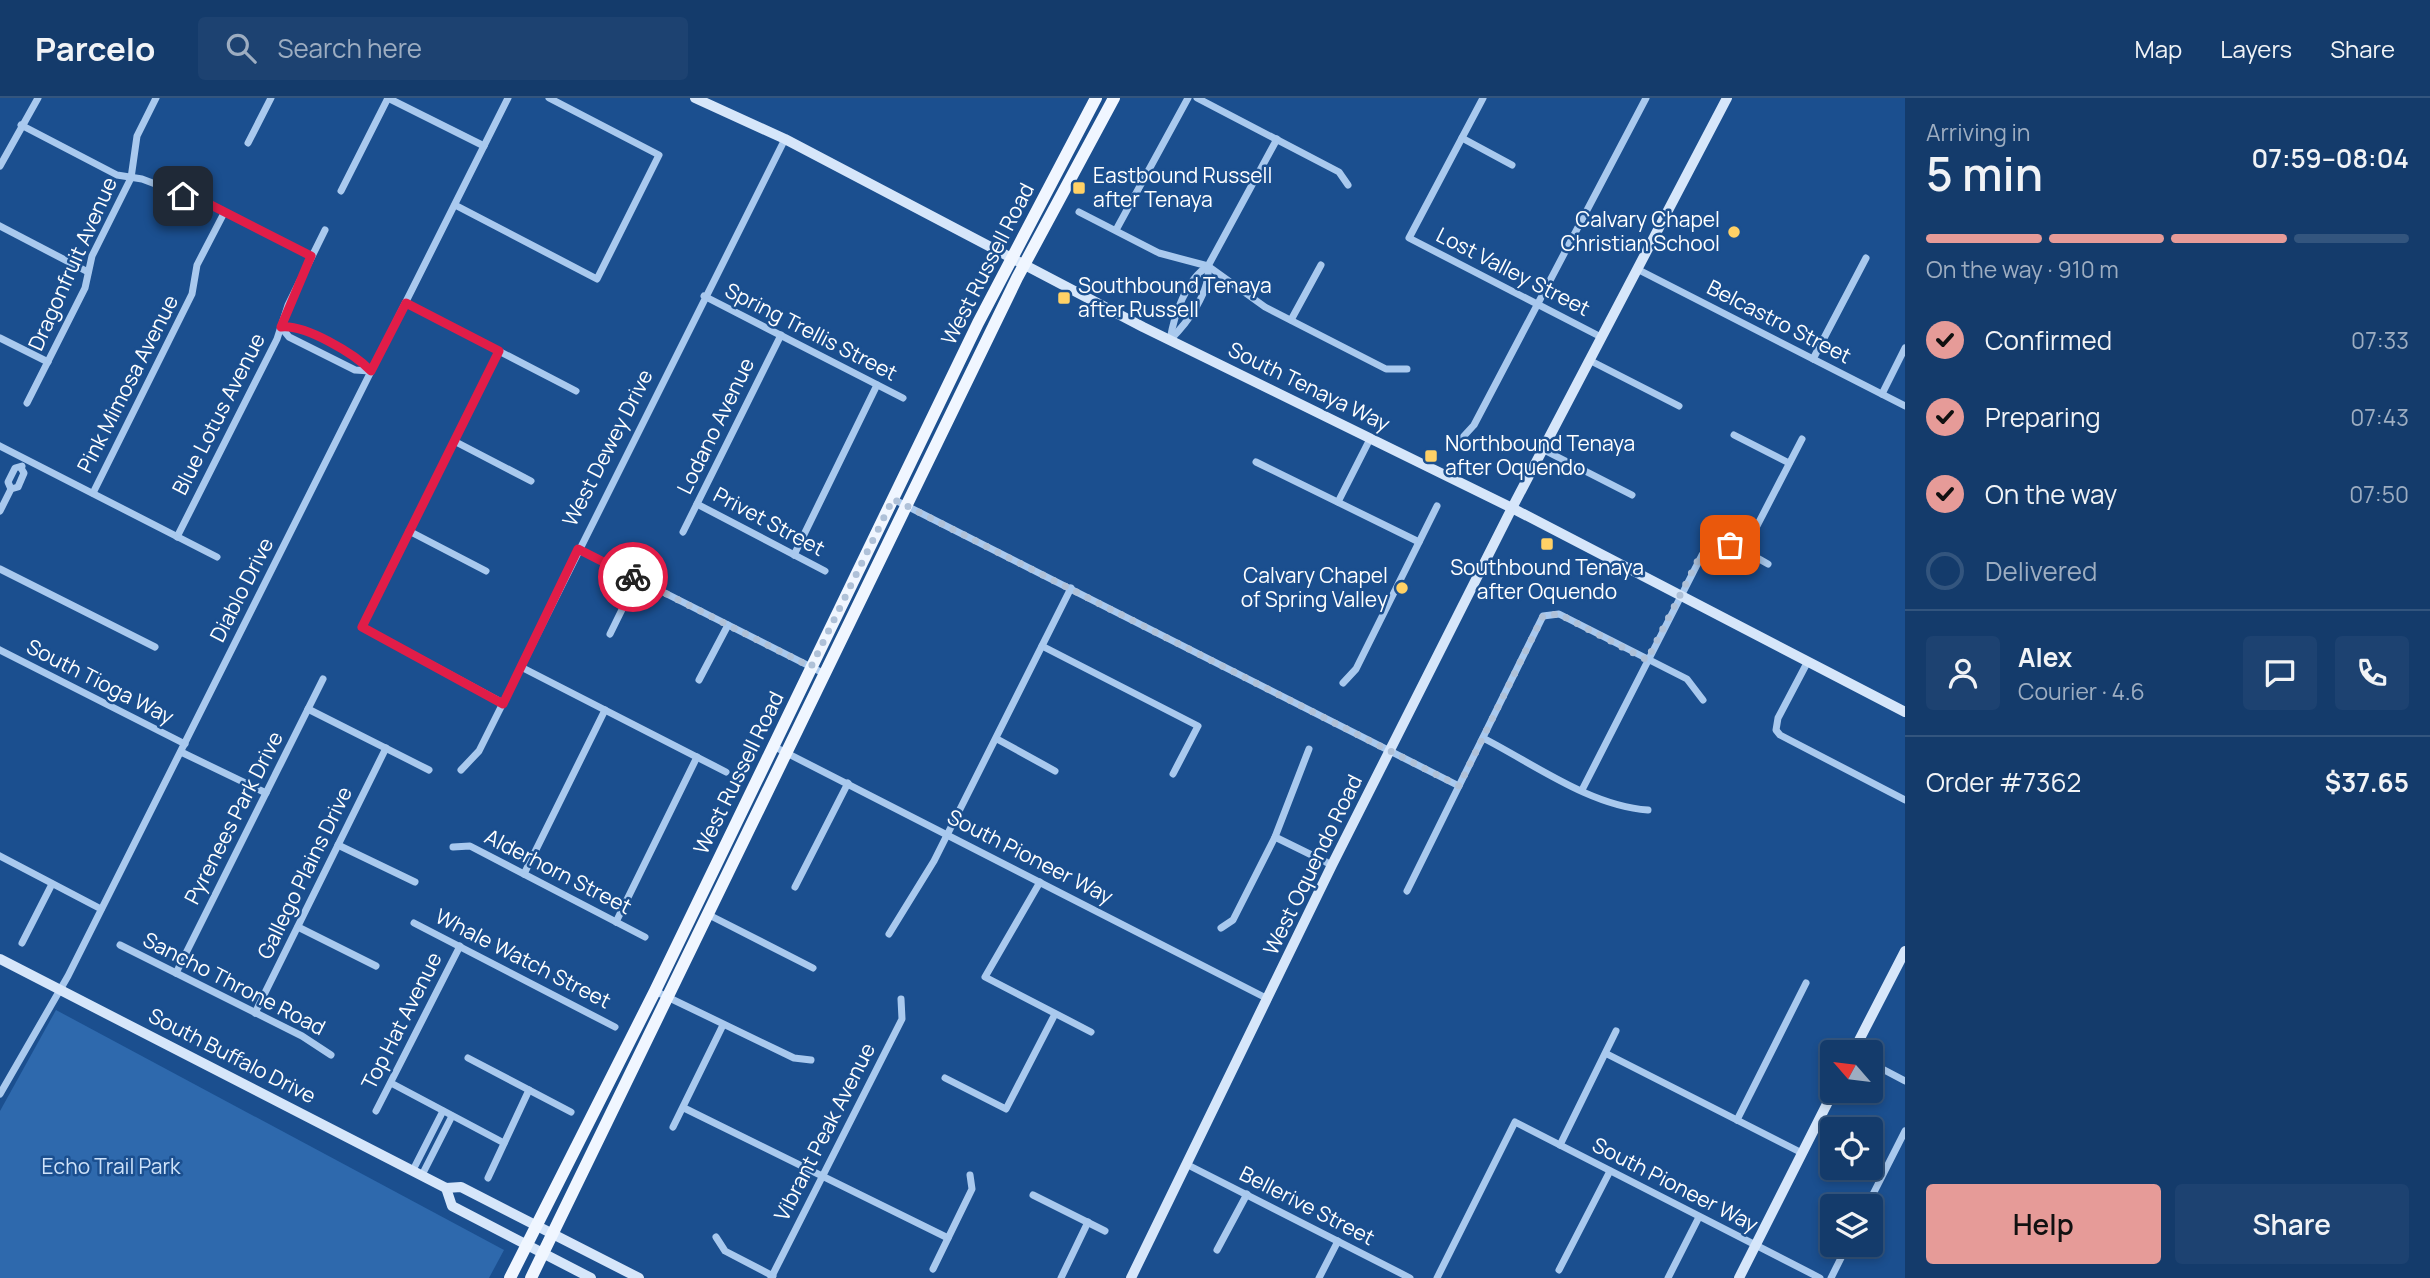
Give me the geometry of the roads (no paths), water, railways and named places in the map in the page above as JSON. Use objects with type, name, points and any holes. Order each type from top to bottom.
[{"type":"main road","name":"West Russell Road","points":[[510,1278],[655,991],[1012,256],[1096,98]]},
{"type":"main road","name":"West Russell Road","points":[[531,1278],[545,1254],[1024,263],[1114,98]]},
{"type":"street","points":[[0,166],[38,98]]},
{"type":"street","name":"Dragonfruit Avenue","points":[[27,403],[85,288],[92,256],[131,178],[137,136],[156,98]]},
{"type":"street","points":[[248,143],[271,98]]},
{"type":"street","points":[[341,191],[388,98],[484,146]]},
{"type":"street","name":"Diablo Drive","points":[[0,1094],[102,909],[508,98]]},
{"type":"street","points":[[455,205],[597,279],[659,155],[549,98]]},
{"type":"street","name":"South Tenaya Way","points":[[695,98],[785,139],[1170,340],[1512,508],[1905,712]]},
{"type":"street","points":[[1116,230],[1188,98]]},
{"type":"street","points":[[1197,98],[1339,172],[1348,185]]},
{"type":"street","points":[[1483,98],[1462,138],[1512,165]]},
{"type":"street","points":[[1463,437],[1474,425],[1646,98]]},
{"type":"street","name":"West Oquendo Road","points":[[1131,1278],[1269,1000],[1332,866],[1512,508],[1727,98]]},
{"type":"street","points":[[21,125],[117,174],[142,179],[224,212],[311,256]]},
{"type":"street","name":"Lost Valley Street","points":[[1462,138],[1409,238],[1601,337]]},
{"type":"street","name":"West Dewey Drive","points":[[461,771],[479,751],[704,296],[785,139]]},
{"type":"street","points":[[1170,340],[1174,318],[1198,273],[1208,266],[1277,139]]},
{"type":"street","name":"Pink Mimosa Avenue","points":[[93,493],[192,294],[197,265],[224,212]]},
{"type":"street","points":[[1079,212],[1159,253],[1208,266],[1255,301],[1386,369],[1406,369]]},
{"type":"street","points":[[0,226],[88,272]]},
{"type":"street","name":"Blue Lotus Avenue","points":[[177,537],[281,327],[325,230]]},
{"type":"street","points":[[1813,359],[1866,258]]},
{"type":"street","points":[[1291,320],[1321,265]]},
{"type":"street","points":[[1170,340],[1185,325],[1209,278],[1208,266]]},
{"type":"street","name":"Belcastro Street","points":[[1637,269],[1905,406]]},
{"type":"street","name":"Spring Trellis Street","points":[[704,296],[903,398]]},
{"type":"street","points":[[406,303],[576,391]]},
{"type":"street","points":[[281,327],[289,337],[355,370],[371,371]]},
{"type":"street","points":[[281,327],[300,328],[360,359],[371,371]]},
{"type":"street","name":"Lodano Avenue","points":[[682,533],[781,335]]},
{"type":"street","points":[[0,338],[48,362]]},
{"type":"street","points":[[1882,394],[1905,348]]},
{"type":"street","points":[[499,351],[362,627],[503,704]]},
{"type":"street","points":[[1589,360],[1679,406]]},
{"type":"street","points":[[794,555],[877,385]]},
{"type":"street","points":[[1734,435],[1789,463]]},
{"type":"street","points":[[1338,502],[1370,439]]},
{"type":"street","points":[[1744,551],[1802,439]]},
{"type":"street","points":[[454,441],[531,481]]},
{"type":"street","points":[[0,446],[217,556]]},
{"type":"street","points":[[1542,449],[1632,495]]},
{"type":"street","points":[[0,511],[11,489],[18,486],[22,479],[24,473],[21,468],[26,459]]},
{"type":"street","points":[[1255,463],[1419,542]]},
{"type":"street","points":[[893,499],[1459,786]]},
{"type":"street","name":"Privet Street","points":[[697,504],[825,571]]},
{"type":"street","points":[[1343,683],[1356,669],[1437,506]]},
{"type":"street","points":[[409,531],[486,571]]},
{"type":"street","points":[[1582,790],[1698,560],[1710,549],[1724,545],[1744,551],[1768,564]]},
{"type":"street","points":[[578,549],[825,674]]},
{"type":"street","points":[[0,569],[155,647]]},
{"type":"street","points":[[610,634],[638,579]]},
{"type":"street","points":[[889,934],[948,834],[1071,588]]},
{"type":"street","points":[[1407,891],[1543,616],[1559,614],[1687,679],[1703,700]]},
{"type":"street","points":[[699,680],[728,625]]},
{"type":"street","points":[[1042,646],[1198,726],[1173,774]]},
{"type":"street","name":"South Tioga Way","points":[[0,650],[266,793]]},
{"type":"street","points":[[1807,663],[1778,718],[1776,730],[1780,735],[1905,800]]},
{"type":"street","points":[[521,667],[726,772]]},
{"type":"street","name":"Pyrenees Park Drive","points":[[176,973],[323,679]]},
{"type":"street","points":[[308,709],[429,770]]},
{"type":"street","points":[[524,874],[605,709]]},
{"type":"street","points":[[1483,738],[1582,790],[1625,809],[1648,810]]},
{"type":"street","points":[[997,739],[1055,771]]},
{"type":"street","name":"South Pioneer Way","points":[[773,746],[1269,1000]]},
{"type":"street","name":"Gallego Plains Drive","points":[[255,1013],[386,748]]},
{"type":"street","points":[[1221,928],[1233,920],[1275,837],[1309,749]]},
{"type":"street","points":[[616,922],[697,757]]},
{"type":"street","points":[[795,887],[848,783]]},
{"type":"street","points":[[1275,837],[1332,866]]},
{"type":"street","points":[[338,845],[415,883]]},
{"type":"street","name":"Alderhorn Street","points":[[453,847],[470,846],[645,937]]},
{"type":"street","points":[[0,856],[102,909]]},
{"type":"street","points":[[1040,881],[985,977],[1091,1032]]},
{"type":"street","points":[[22,943],[52,884]]},
{"type":"street","points":[[709,915],[813,968]]},
{"type":"street","name":"Whale Watch Street","points":[[415,923],[615,1027]]},
{"type":"street","points":[[298,927],[376,966]]},
{"type":"street","name":"Sancho Throne Road","points":[[120,945],[302,1036],[331,1055]]},
{"type":"street","name":"Top Hat Avenue","points":[[376,1111],[460,946]]},
{"type":"street","points":[[1859,1040],[1905,951]]},
{"type":"street","name":"South Buffalo Drive","points":[[0,959],[446,1188],[461,1187],[639,1278]]},
{"type":"street","points":[[1737,1120],[1806,983]]},
{"type":"street","points":[[655,991],[794,1058],[811,1060]]},
{"type":"street","name":"Vibrant Peak Avenue","points":[[772,1277],[902,1018],[901,999]]},
{"type":"street","points":[[945,1078],[1006,1109],[1055,1014]]},
{"type":"street","points":[[674,1127],[723,1025]]},
{"type":"street","points":[[1560,1145],[1616,1031]]},
{"type":"street","points":[[1607,1054],[1802,1153]]},
{"type":"street","points":[[468,1058],[571,1112]]},
{"type":"street","points":[[1883,1069],[1905,1081]]},
{"type":"street","points":[[391,1083],[504,1143]]},
{"type":"street","points":[[488,1178],[529,1090]]},
{"type":"street","points":[[1739,1278],[1827,1103]]},
{"type":"street","points":[[684,1108],[948,1238]]},
{"type":"street","points":[[418,1173],[443,1111]]},
{"type":"street","points":[[418,1173],[452,1116]]},
{"type":"street","name":"South Pioneer Way","points":[[1437,1278],[1515,1122],[1820,1278]]},
{"type":"street","points":[[1873,1194],[1905,1131]]},
{"type":"street","name":"Bellerive Street","points":[[1188,1165],[1410,1278]]},
{"type":"street","points":[[1559,1270],[1609,1171]]},
{"type":"street","points":[[933,1269],[972,1189],[970,1175]]},
{"type":"street","name":"South Buffalo Drive","points":[[446,1188],[452,1206],[591,1278]]},
{"type":"street","points":[[1217,1250],[1247,1194]]},
{"type":"street","points":[[1033,1195],[1105,1231]]},
{"type":"street","points":[[1668,1278],[1699,1216]]},
{"type":"street","points":[[1061,1278],[1088,1222]]},
{"type":"street","points":[[716,1237],[726,1251],[772,1277]]},
{"type":"street","points":[[1319,1278],[1338,1241]]},
{"type":"street","points":[[1831,1278],[1842,1257]]},
{"type":"place","name":"Eastbound Russell after Tenaya","points":[[1079,188]]},
{"type":"place","name":"Calvary Chapel Christian School","points":[[1734,232]]},
{"type":"place","name":"Southbound Tenaya after Russell","points":[[1064,298]]},
{"type":"place","name":"Northbound Tenaya after Oquendo","points":[[1431,456]]},
{"type":"place","name":"Southbound Tenaya after Oquendo","points":[[1547,544]]},
{"type":"place","name":"Calvary Chapel of Spring Valley","points":[[1402,588]]},
{"type":"park label","name":"Echo Trail Park","points":[[111,1167]]}]
